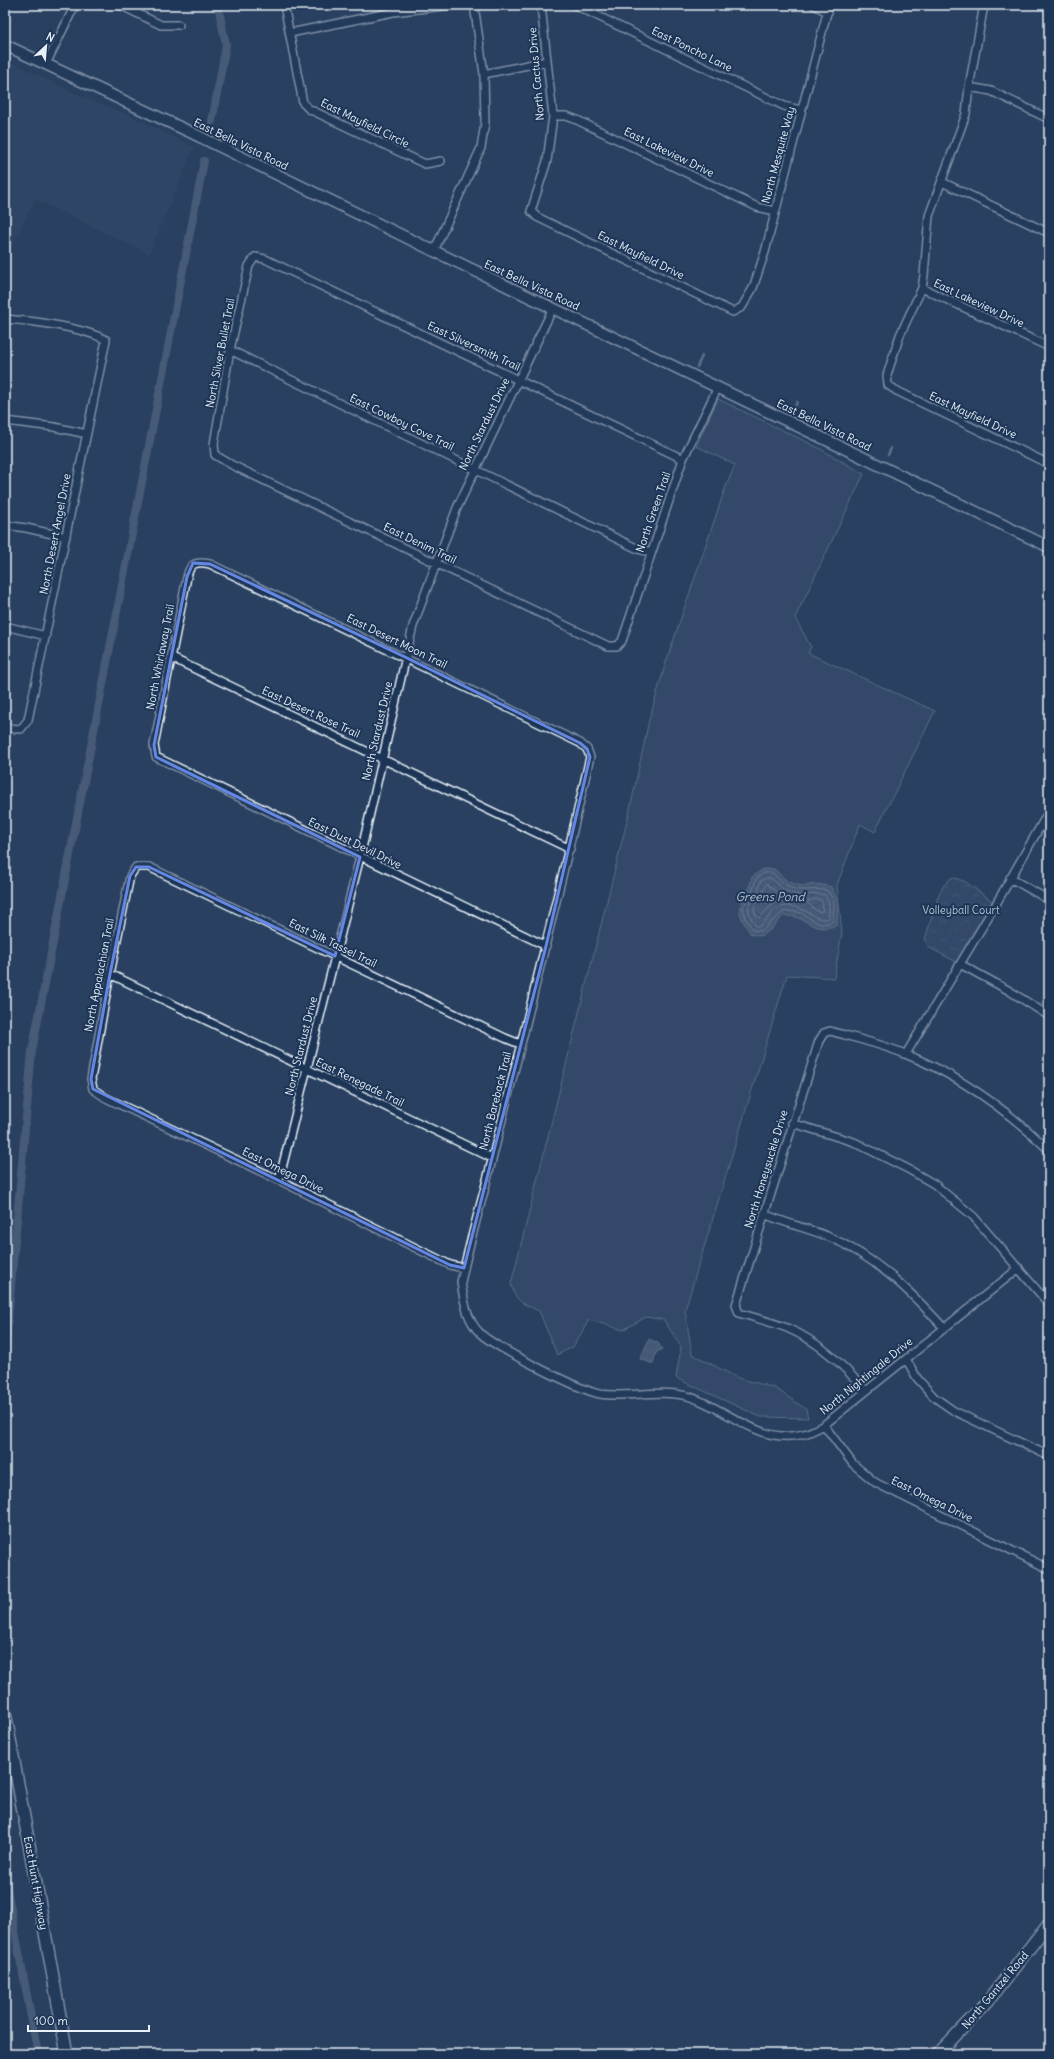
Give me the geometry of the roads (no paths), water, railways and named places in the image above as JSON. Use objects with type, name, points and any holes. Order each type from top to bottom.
[{"type":"main road","name":"East Hunt Highway","points":[[5,1712],[67,2054]]},
{"type":"main road","name":"North Gantzel Road","points":[[938,2054],[988,2001],[1049,1923]]},
{"type":"street","points":[[46,64],[75,5]]},
{"type":"street","points":[[120,5],[161,25],[179,25]]},
{"type":"street","name":"East Mayfield Circle","points":[[284,5],[299,90],[303,102],[309,109],[425,164],[441,161]]},
{"type":"street","points":[[290,33],[392,8],[452,5]]},
{"type":"street","points":[[434,252],[481,148],[485,123],[484,74],[474,5]]},
{"type":"street","name":"North Cactus Drive","points":[[531,211],[546,161],[553,116],[541,5]]},
{"type":"street","name":"East Poncho Lane","points":[[575,5],[784,106],[801,110]]},
{"type":"street","points":[[814,5],[828,8]]},
{"type":"street","points":[[922,288],[928,216],[942,182],[966,114],[969,87],[984,5]]},
{"type":"street","name":"North Mesquite Way","points":[[742,307],[753,288],[766,252],[775,211],[828,8]]},
{"type":"street","name":"East Bella Vista Road","points":[[5,44],[1049,548]]},
{"type":"street","points":[[484,74],[547,61]]},
{"type":"street","points":[[969,87],[991,91],[1049,119]]},
{"type":"street","name":"East Lakeview Drive","points":[[553,116],[566,116],[577,120],[757,207],[775,211]]},
{"type":"street","points":[[942,182],[1049,233]]},
{"type":"street","name":"East Mayfield Drive","points":[[531,211],[537,217],[733,312],[742,307]]},
{"type":"street","name":"North Silver Bullet Trail","points":[[215,455],[214,444],[230,350],[250,266],[255,257]]},
{"type":"street","name":"East Silversmith Trail","points":[[255,257],[265,259],[518,379],[683,460]]},
{"type":"street","name":"East Lakeview Drive","points":[[922,288],[1049,348]]},
{"type":"street","name":"East Mayfield Drive","points":[[922,288],[900,335],[886,375],[888,385],[897,391],[1049,464]]},
{"type":"street","name":"North Stardust Drive","points":[[279,1180],[360,857],[413,626],[452,519],[474,469],[552,308]]},
{"type":"street","name":"North Desert Angel Drive","points":[[5,319],[26,321],[79,331],[97,335],[106,340],[28,720],[21,729],[5,728]]},
{"type":"street","name":"East Cowboy Cove Trail","points":[[230,350],[638,549],[652,552]]},
{"type":"street","name":"North Green Trail","points":[[617,646],[622,641],[683,460],[718,387]]},
{"type":"street","points":[[5,421],[54,427],[87,434]]},
{"type":"street","name":"East Denim Trail","points":[[215,455],[232,465],[608,646],[617,646]]},
{"type":"street","points":[[5,525],[66,536]]},
{"type":"street","name":"East Desert Moon Trail","points":[[193,563],[199,562],[210,564],[405,657],[580,743],[587,749]]},
{"type":"street","name":"North Whirlaway Trail","points":[[156,757],[154,744],[188,573],[193,563]]},
{"type":"street","points":[[5,626],[46,636]]},
{"type":"street","name":"East Desert Rose Trail","points":[[172,658],[570,849]]},
{"type":"street","name":"North Bareback Trail","points":[[587,749],[590,757],[570,849],[461,1282],[464,1304],[470,1321],[481,1334],[532,1363],[592,1391]]},
{"type":"street","name":"East Dust Devil Drive","points":[[156,757],[546,946]]},
{"type":"street","points":[[1049,811],[906,1054],[945,1073],[985,1097],[1020,1122],[1049,1150]]},
{"type":"street","name":"East Silk Tassel Trail","points":[[136,867],[149,867],[520,1044]]},
{"type":"street","name":"North Appalachian Trail","points":[[93,1089],[91,1078],[110,974],[130,876],[136,867]]},
{"type":"street","points":[[1010,878],[1049,900]]},
{"type":"street","points":[[960,964],[1008,990],[1049,1016]]},
{"type":"street","name":"East Renegade Trail","points":[[110,974],[492,1158]]},
{"type":"street","name":"North Honeysuckle Drive","points":[[866,1391],[840,1362],[809,1339],[786,1328],[739,1313],[736,1305],[819,1040],[824,1033],[830,1031],[906,1054]]},
{"type":"street","name":"East Omega Drive","points":[[93,1089],[106,1098],[279,1180],[450,1265],[464,1268]]},
{"type":"street","points":[[792,1123],[854,1142],[908,1168],[934,1184],[973,1216],[1049,1304]]},
{"type":"street","points":[[764,1214],[827,1236],[853,1249],[897,1279],[944,1328]]},
{"type":"street","name":"North Nightingale Drive","points":[[592,1391],[620,1395],[672,1392],[696,1399],[752,1428],[777,1437],[804,1434],[824,1425],[1019,1268]]},
{"type":"street","points":[[906,1359],[917,1378],[934,1397],[954,1411],[1049,1456]]},
{"type":"street","name":"East Omega Drive","points":[[824,1425],[853,1464],[876,1483],[1049,1569]]},
{"type":"water","name":"Greens Pond","points":[[763,869],[774,869],[788,882],[802,886],[818,884],[831,887],[838,901],[837,925],[821,928],[798,918],[783,916],[770,930],[761,936],[751,934],[744,923],[740,909],[752,877]]},
{"type":"water","points":[[649,1339],[658,1343],[662,1349],[656,1353],[653,1364],[640,1359]]},
{"type":"waterway","points":[[212,121],[226,45],[218,5]]},
{"type":"waterway","points":[[5,1353],[32,1051],[204,161]]},
{"type":"waterway","points":[[697,367],[702,356]]},
{"type":"waterway","points":[[794,409],[797,402]]},
{"type":"waterway","points":[[888,455],[891,448]]},
{"type":"waterway","points":[[5,1878],[38,2054]]},
{"type":"park label","name":"Volleyball Court","points":[[961,910]]}]
